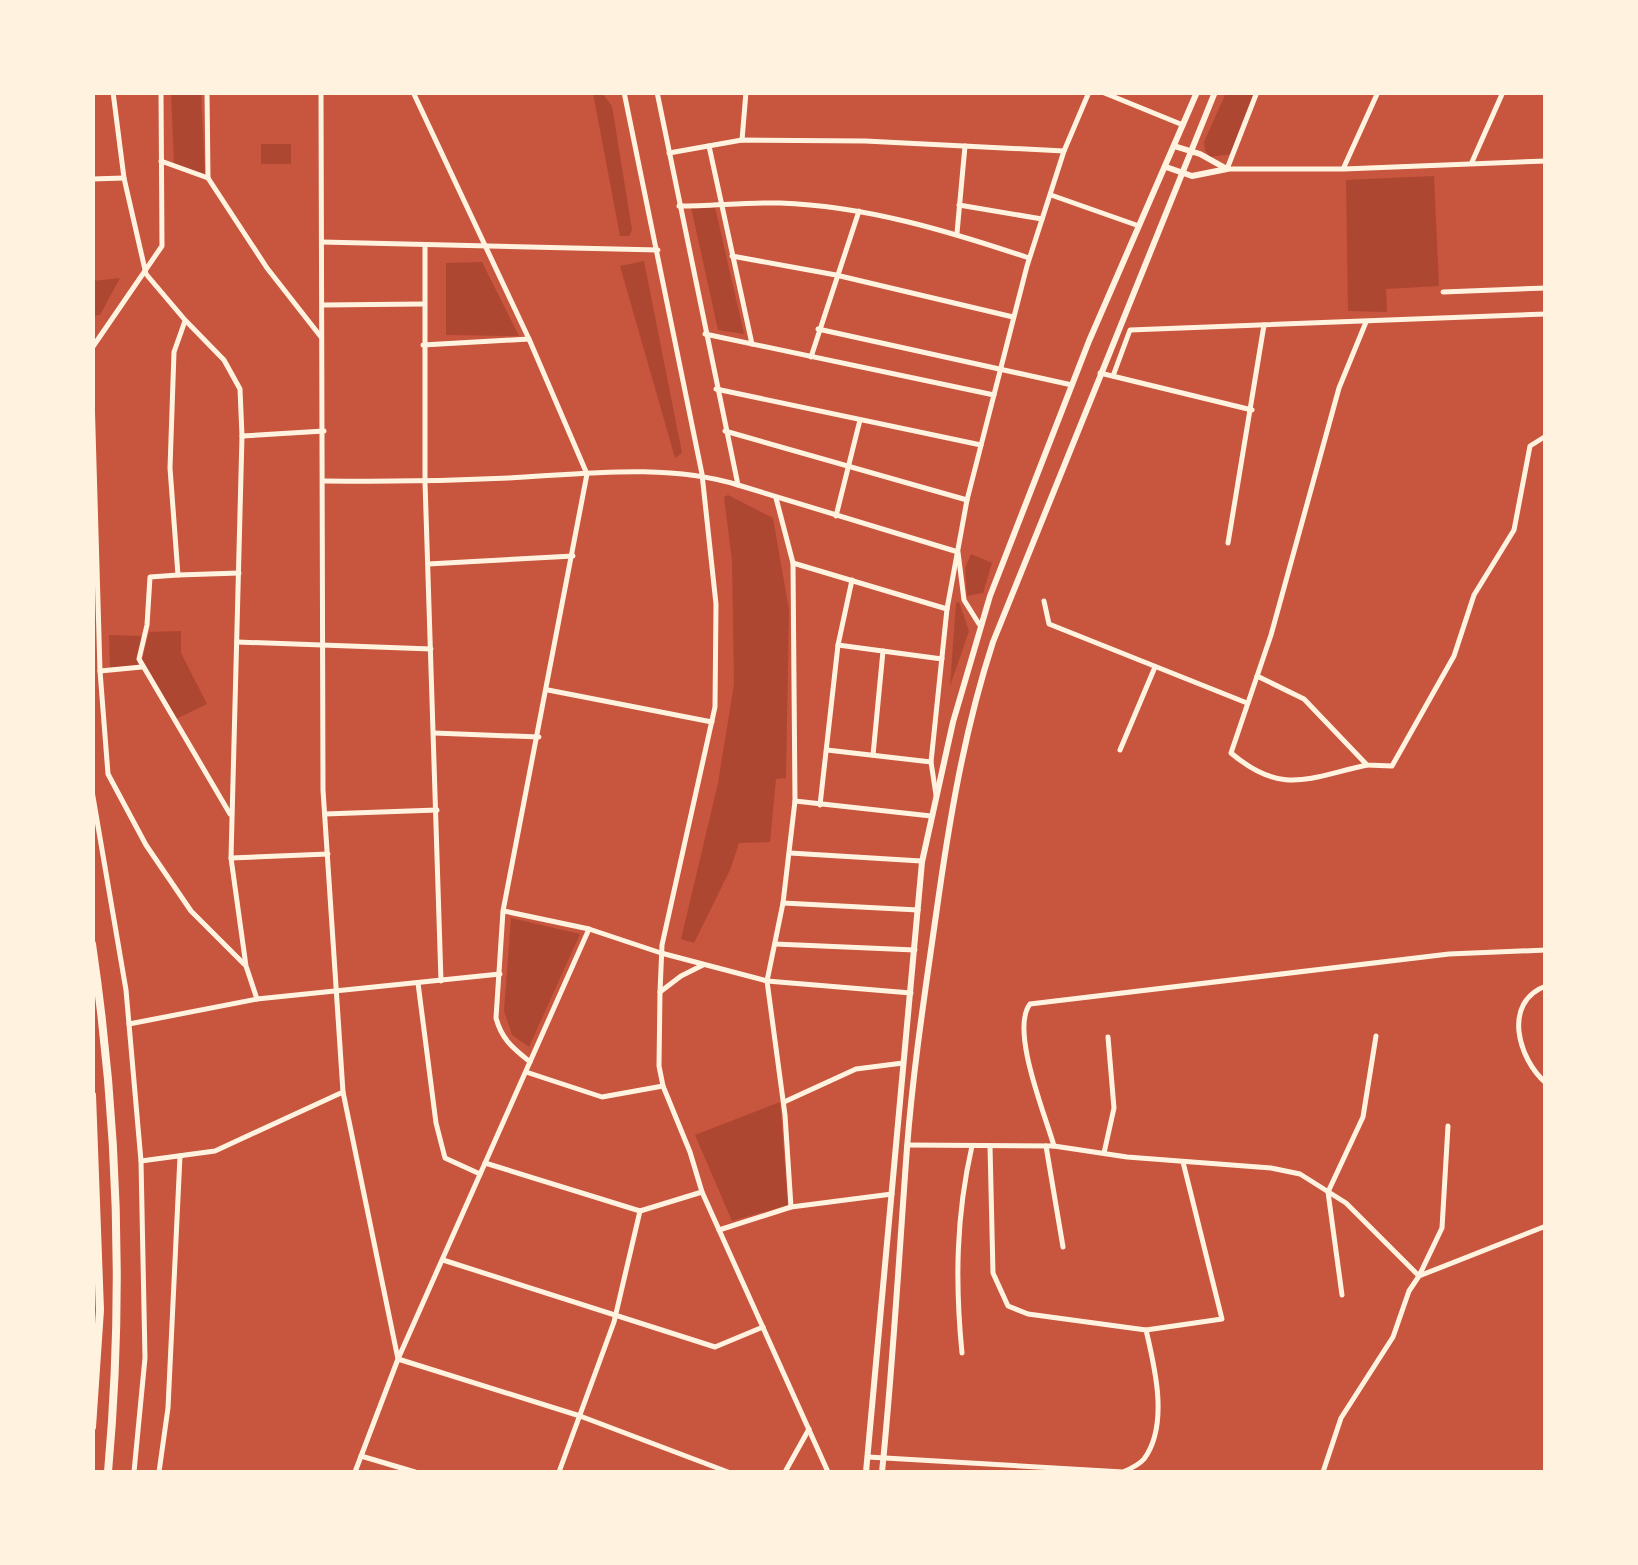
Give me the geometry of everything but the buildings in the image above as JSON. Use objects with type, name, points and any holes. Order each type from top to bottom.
[{"type":"highway","points":[[92,944],[108,1046],[117,1163],[118,1344],[108,1472]]},
{"type":"highway","points":[[92,1095],[100,1310],[92,1427]]},
{"type":"main road","points":[[866,1472],[922,862],[953,722],[980,624],[1072,384],[1197,92]]},
{"type":"main road","points":[[882,1472],[907,1145],[952,804],[977,689],[1215,92]]},
{"type":"main road","points":[[1174,146],[1227,169]]},
{"type":"main road","points":[[1166,167],[1192,176],[1227,169]]},
{"type":"street","points":[[113,92],[124,178],[146,274],[224,360],[240,389],[231,858],[246,966],[258,1000]]},
{"type":"street","points":[[92,348],[162,246],[161,92]]},
{"type":"street","points":[[207,92],[208,178],[267,268],[323,340]]},
{"type":"street","points":[[321,92],[324,814],[343,1092],[398,1359]]},
{"type":"street","points":[[414,92],[588,474],[504,911],[496,1018],[500,1034],[530,1062]]},
{"type":"street","points":[[624,92],[702,474],[716,604],[712,722],[661,953],[658,1066],[702,1192],[828,1472]]},
{"type":"street","points":[[656,92],[738,485]]},
{"type":"street","points":[[742,140],[746,92]]},
{"type":"street","points":[[937,803],[931,762],[947,608],[967,500],[1029,258],[1064,151],[1089,92]]},
{"type":"street","points":[[1102,92],[1184,125]]},
{"type":"street","points":[[1257,92],[1227,169],[1344,169],[1545,159]]},
{"type":"street","points":[[1344,169],[1378,92]]},
{"type":"street","points":[[1472,162],[1503,92]]},
{"type":"street","points":[[669,154],[742,140],[865,141],[1064,151]]},
{"type":"street","points":[[709,146],[752,344]]},
{"type":"street","points":[[956,234],[965,146]]},
{"type":"street","points":[[161,161],[208,178]]},
{"type":"street","points":[[92,179],[124,178]]},
{"type":"street","points":[[1051,195],[1139,226]]},
{"type":"street","points":[[678,206],[779,203],[859,210],[956,234],[1029,258]]},
{"type":"street","points":[[959,205],[1042,219]]},
{"type":"street","points":[[811,357],[859,210]]},
{"type":"street","points":[[322,242],[658,250]]},
{"type":"street","points":[[425,245],[425,482],[441,981]]},
{"type":"street","points":[[732,256],[836,275],[1014,318]]},
{"type":"street","points":[[1442,292],[1546,288]]},
{"type":"street","points":[[323,305],[423,304]]},
{"type":"street","points":[[1113,376],[1130,330],[1546,314]]},
{"type":"street","points":[[178,575],[170,468],[174,352],[185,320]]},
{"type":"street","points":[[1366,322],[1339,388],[1306,514],[1232,753],[1274,780],[1300,780],[1367,765],[1392,766],[1454,656],[1474,595],[1514,530],[1530,446],[1546,436]]},
{"type":"street","points":[[1228,543],[1264,325]]},
{"type":"street","points":[[818,330],[1072,384]]},
{"type":"street","points":[[705,334],[994,395]]},
{"type":"street","points":[[423,345],[529,339]]},
{"type":"street","points":[[1100,374],[1252,410]]},
{"type":"street","points":[[716,390],[981,445]]},
{"type":"street","points":[[92,395],[100,670],[108,774],[146,844],[192,911],[246,966]]},
{"type":"street","points":[[836,516],[860,420]]},
{"type":"street","points":[[242,436],[324,431]]},
{"type":"street","points":[[725,431],[967,500]]},
{"type":"street","points":[[324,481],[702,474],[958,552]]},
{"type":"street","points":[[776,498],[793,564],[795,801],[783,902],[767,981],[792,1207]]},
{"type":"street","points":[[958,552],[964,600],[980,624]]},
{"type":"street","points":[[428,564],[573,556]]},
{"type":"street","points":[[793,564],[947,608]]},
{"type":"street","points":[[231,816],[139,659],[147,625],[148,581],[155,575],[239,573]]},
{"type":"street","points":[[820,804],[838,645],[852,580]]},
{"type":"street","points":[[1044,601],[1049,624],[1248,703]]},
{"type":"street","points":[[238,642],[431,648]]},
{"type":"street","points":[[838,645],[942,659]]},
{"type":"street","points":[[874,756],[884,651]]},
{"type":"street","points":[[100,670],[142,667]]},
{"type":"street","points":[[1120,750],[1156,667]]},
{"type":"street","points":[[1257,676],[1304,699],[1367,765]]},
{"type":"street","points":[[548,690],[712,722]]},
{"type":"street","points":[[434,733],[539,737]]},
{"type":"street","points":[[827,750],[931,762]]},
{"type":"street","points":[[92,790],[129,1024],[141,1161],[145,1358],[134,1472]]},
{"type":"street","points":[[795,801],[932,816]]},
{"type":"street","points":[[324,814],[437,810]]},
{"type":"street","points":[[790,853],[922,862]]},
{"type":"street","points":[[231,858],[328,854]]},
{"type":"street","points":[[783,902],[918,910]]},
{"type":"street","points":[[504,911],[589,930],[767,981],[911,992]]},
{"type":"street","points":[[355,1472],[398,1359],[589,930]]},
{"type":"street","points":[[775,944],[915,950]]},
{"type":"street","points":[[1054,1146],[1022,1034],[1023,1014],[1030,1004],[1450,954],[1546,950]]},
{"type":"street","points":[[660,992],[703,965]]},
{"type":"street","points":[[129,1024],[258,1000],[500,974]]},
{"type":"street","points":[[418,983],[436,1122],[445,1158],[480,1174]]},
{"type":"street","points":[[1546,986],[1526,996],[1520,1011],[1518,1038],[1531,1070],[1546,1083]]},
{"type":"street","points":[[1342,1295],[1328,1192],[1363,1117],[1376,1036]]},
{"type":"street","points":[[1104,1154],[1114,1108],[1108,1037]]},
{"type":"street","points":[[783,1103],[856,1069],[903,1063]]},
{"type":"street","points":[[526,1072],[602,1097],[663,1086]]},
{"type":"street","points":[[141,1161],[215,1152],[343,1092]]},
{"type":"street","points":[[1323,1472],[1341,1418],[1393,1337],[1408,1290],[1442,1228],[1448,1126]]},
{"type":"street","points":[[907,1145],[1054,1146],[1300,1174],[1346,1202],[1419,1276]]},
{"type":"street","points":[[962,1353],[956,1289],[957,1228],[972,1146]]},
{"type":"street","points":[[990,1146],[994,1273],[1008,1306],[1028,1314],[1146,1330],[1222,1319],[1183,1162]]},
{"type":"street","points":[[1046,1146],[1062,1247]]},
{"type":"street","points":[[159,1472],[168,1408],[180,1156]]},
{"type":"street","points":[[485,1163],[640,1211],[702,1192]]},
{"type":"street","points":[[92,1201],[97,1168]]},
{"type":"street","points":[[719,1230],[792,1207],[892,1194]]},
{"type":"street","points":[[560,1472],[616,1314],[640,1211]]},
{"type":"street","points":[[1419,1276],[1546,1226]]},
{"type":"street","points":[[442,1260],[715,1347],[763,1327]]},
{"type":"street","points":[[868,1457],[1124,1472],[1142,1462],[1154,1438],[1157,1411],[1146,1330]]},
{"type":"street","points":[[398,1359],[580,1416],[728,1472]]},
{"type":"street","points":[[785,1472],[809,1430]]},
{"type":"street","points":[[361,1456],[415,1472]]},
{"type":"street","points":[[968,1463],[968,1472]]},
{"type":"shaded area","points":[[171,93],[201,93],[205,174],[174,164]]},
{"type":"shaded area","points":[[593,93],[602,93],[612,106],[632,230],[629,236],[620,236]]},
{"type":"shaded area","points":[[1226,93],[1257,93],[1231,154],[1210,157],[1204,142]]},
{"type":"shaded area","points":[[261,144],[291,144],[291,164],[261,164]]},
{"type":"shaded area","points":[[1434,176],[1439,286],[1386,289],[1387,312],[1348,311],[1346,180]]},
{"type":"shaded area","points":[[691,207],[715,207],[744,334],[718,330]]},
{"type":"shaded area","points":[[644,261],[682,453],[675,458],[620,266]]},
{"type":"shaded area","points":[[482,262],[519,336],[446,335],[446,263]]},
{"type":"shaded area","points":[[120,278],[100,315],[93,316],[93,281]]},
{"type":"shaded area","points":[[728,495],[773,518],[789,610],[786,778],[776,779],[770,842],[739,843],[694,943],[681,939],[718,783],[734,684],[732,561],[724,497]]},
{"type":"shaded area","points":[[971,554],[992,563],[983,593],[967,596],[965,568]]},
{"type":"shaded area","points":[[959,602],[969,631],[950,686],[956,603]]},
{"type":"shaded area","points":[[181,631],[181,653],[207,704],[176,719],[142,660],[149,632]]},
{"type":"shaded area","points":[[109,635],[144,636],[137,665],[110,668]]},
{"type":"shaded area","points":[[511,918],[580,934],[529,1047],[512,1035],[504,1011]]},
{"type":"shaded area","points":[[780,1102],[788,1205],[732,1221],[695,1135]]}]
